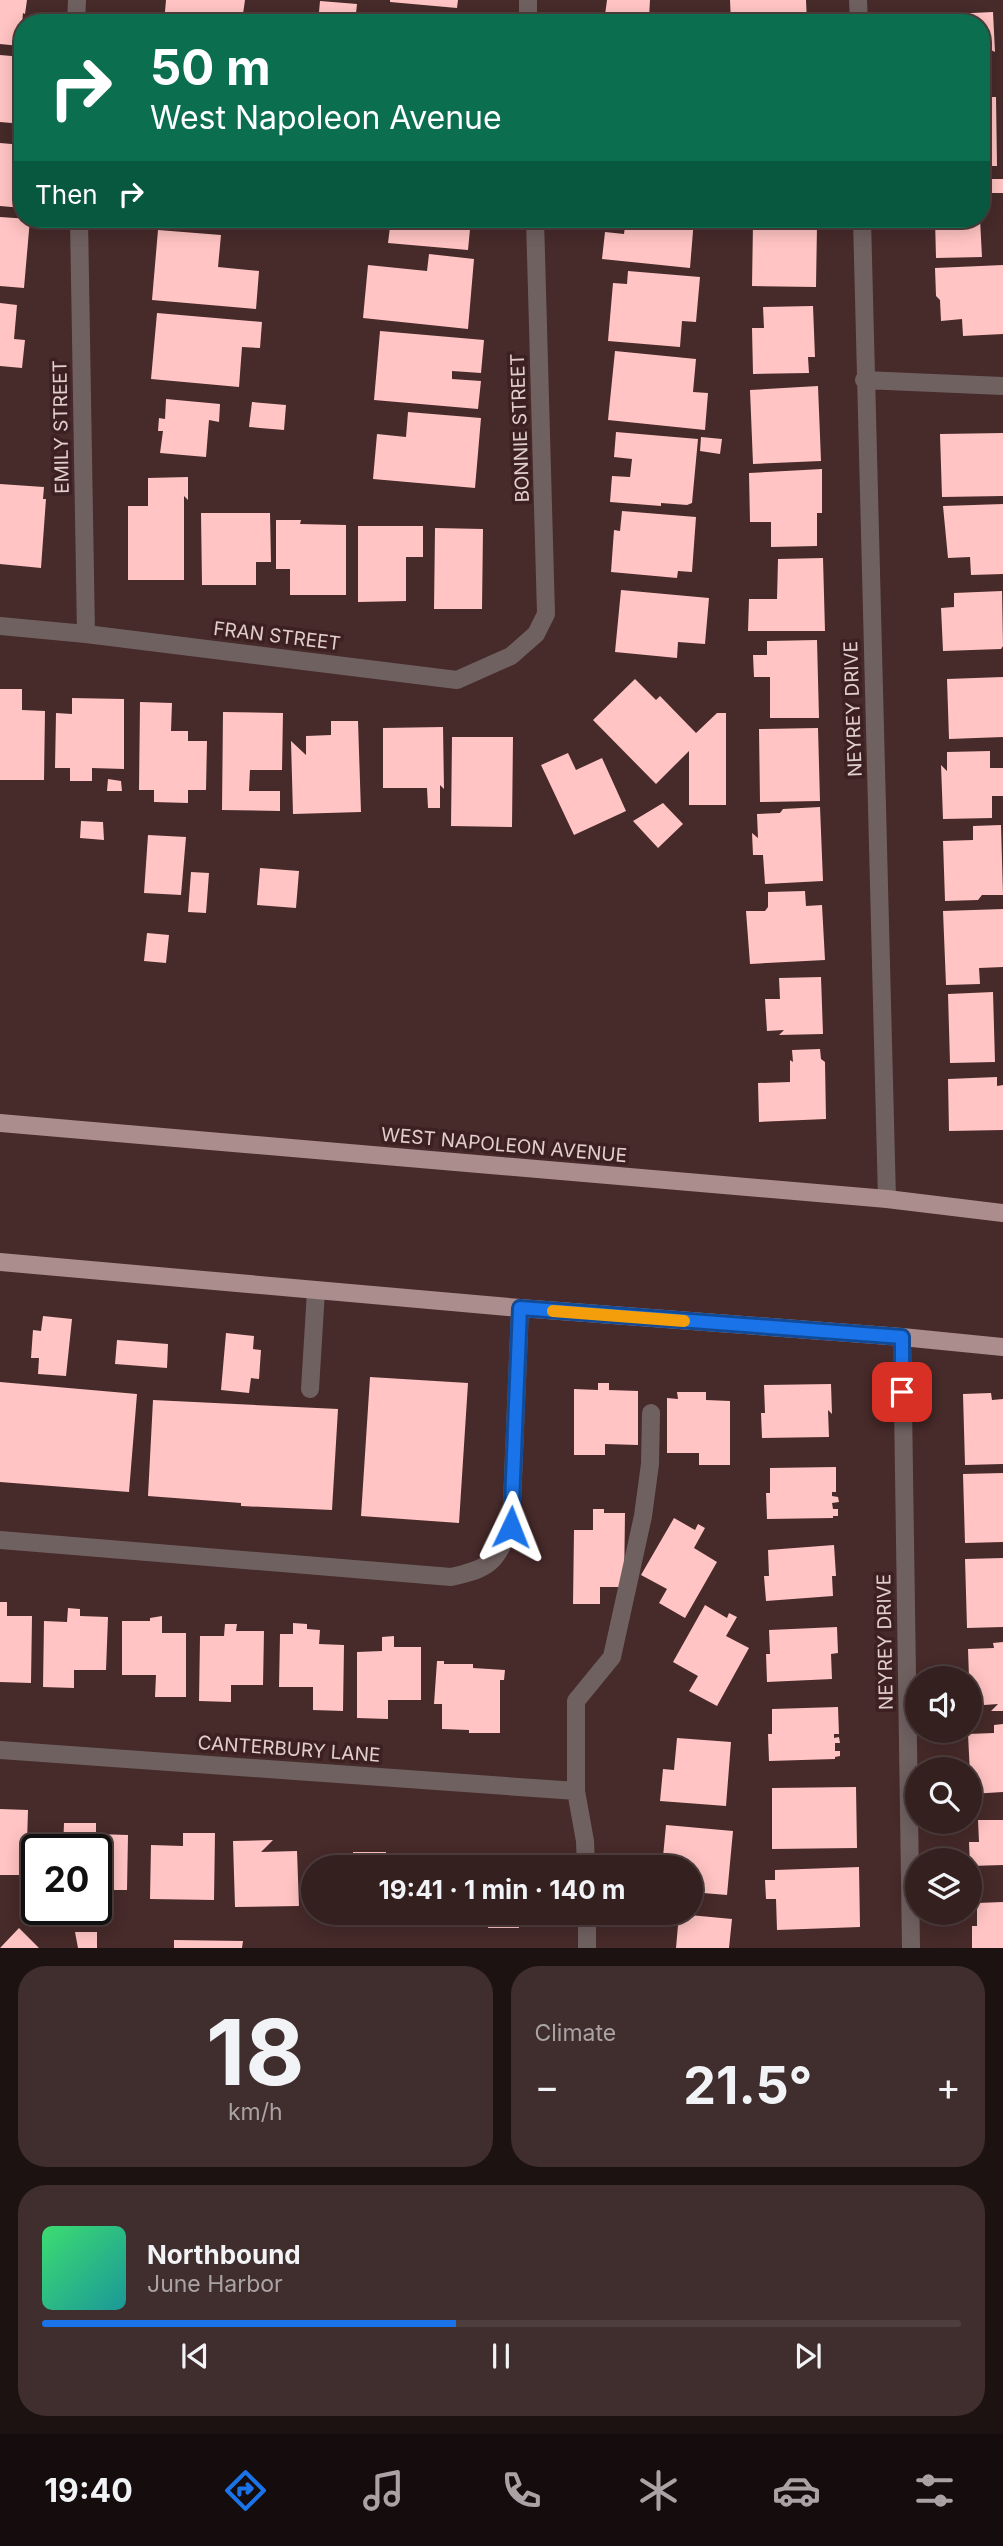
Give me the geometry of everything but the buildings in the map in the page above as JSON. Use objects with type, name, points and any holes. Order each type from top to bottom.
[{"type":"main road","name":"WEST NAPOLEON AVENUE","points":[[0,1123],[887,1199],[1003,1213]]},
{"type":"main road","points":[[0,1262],[1003,1347]]},
{"type":"street","name":"EMILY STREET","points":[[79,228],[86,634]]},
{"type":"street","name":"BONNIE STREET","points":[[535,228],[546,582],[546,614],[536,634]]},
{"type":"street","name":"NEYREY DRIVE","points":[[862,228],[887,1199]]},
{"type":"street","points":[[864,380],[1003,386]]},
{"type":"street","name":"FRAN STREET","points":[[0,626],[86,634],[457,680],[511,656],[536,634]]},
{"type":"street","points":[[310,1389],[316,1290]]},
{"type":"street","points":[[0,1540],[451,1577],[479,1571],[496,1558],[511,1527],[520,1308]]},
{"type":"street","name":"NEYREY DRIVE","points":[[902,1337],[911,1948]]},
{"type":"street","points":[[586,1855],[576,1791],[576,1701],[612,1657],[643,1516],[650,1464],[651,1413]]},
{"type":"street","name":"CANTERBURY LANE","points":[[0,1749],[576,1791]]},
{"type":"street","points":[[587,1925],[587,1948]]},
{"type":"slow traffic","points":[[553,1311],[684,1321]]},
{"type":"route","points":[[511,1527],[520,1308],[902,1337],[902,1392]]}]
